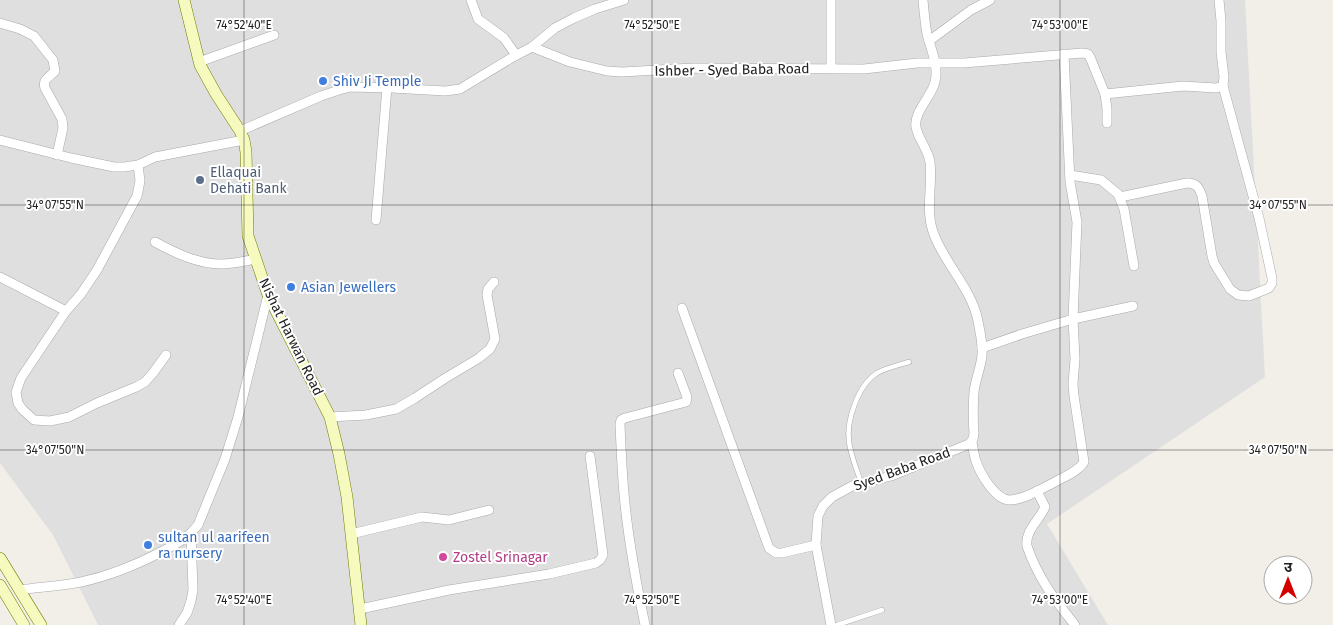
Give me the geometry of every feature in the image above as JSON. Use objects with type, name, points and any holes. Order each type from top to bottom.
[{"type":"main road","name":"Nishat Harwan Road","points":[[184,0],[199,62],[242,136],[246,159],[248,236],[268,294],[330,417],[347,497],[361,625]]},
{"type":"main road","points":[[0,558],[40,625]]},
{"type":"main road","points":[[0,585],[24,625]]},
{"type":"street","points":[[471,0],[478,19],[504,38],[516,55]]},
{"type":"street","points":[[0,140],[114,167],[132,167],[155,157],[242,136],[321,96],[339,90],[363,87],[453,91],[532,46],[555,28],[595,9],[624,0]]},
{"type":"street","points":[[830,0],[832,68]]},
{"type":"street","points":[[923,0],[936,75],[927,100],[918,115],[916,128],[928,154],[930,222],[934,237],[975,310],[982,348],[974,391],[974,434],[972,442],[976,462],[994,492],[1000,497],[1011,500],[1037,491],[1079,468],[1084,462],[1073,384],[1075,359],[1073,319],[1077,222],[1070,174],[1064,54]]},
{"type":"street","points":[[929,41],[971,10],[990,0]]},
{"type":"street","points":[[1120,197],[1187,183],[1196,184],[1202,196],[1214,263],[1230,289],[1238,294],[1249,296],[1269,288],[1272,283],[1260,218],[1223,86],[1219,0]]},
{"type":"street","points":[[0,23],[20,28],[34,36],[53,60],[55,70],[46,79],[44,84],[62,119],[63,128],[58,155]]},
{"type":"street","points":[[199,62],[274,35]]},
{"type":"street","name":"Ishber - Syed Baba Road","points":[[532,46],[570,62],[607,71],[622,72],[693,68],[864,69],[917,63],[964,63],[1082,53],[1088,54],[1090,57],[1105,94]]},
{"type":"street","points":[[1107,123],[1105,94],[1183,86],[1216,88],[1223,86]]},
{"type":"street","points":[[376,220],[387,88]]},
{"type":"street","points":[[138,165],[140,180],[137,196],[97,270],[81,294],[66,311],[21,378],[16,397],[22,409],[34,420],[50,421],[69,417],[145,382],[166,355]]},
{"type":"street","points":[[1070,174],[1101,180],[1120,197],[1134,266]]},
{"type":"street","points":[[155,242],[184,256],[209,263],[231,264],[256,259]]},
{"type":"street","points":[[0,278],[66,311]]},
{"type":"street","points":[[330,417],[366,415],[396,409],[479,358],[490,349],[495,339],[487,295],[488,289],[494,282]]},
{"type":"street","points":[[20,590],[81,582],[104,575],[143,561],[179,543],[191,534],[198,525],[236,425],[268,294]]},
{"type":"street","points":[[982,348],[1073,319],[1133,306]]},
{"type":"street","points":[[682,308],[769,548],[776,553],[782,553],[816,545]]},
{"type":"street","points":[[645,625],[624,495],[620,424],[621,420],[625,418],[686,402],[687,398],[678,373]]},
{"type":"street","name":"Syed Baba Road","points":[[831,625],[816,545],[818,516],[823,506],[832,497],[848,488],[891,476],[972,442]]},
{"type":"street","points":[[360,609],[449,590],[572,569],[596,563],[603,555],[590,456]]},
{"type":"street","points":[[1037,491],[1045,507],[1028,534],[1027,546],[1041,580],[1075,625]]},
{"type":"street","points":[[351,534],[422,518],[449,520],[489,510]]},
{"type":"street","points":[[179,625],[187,613],[193,590],[191,534]]},
{"type":"lane","points":[[861,483],[848,434],[853,408],[858,395],[875,374],[909,362]]},
{"type":"lane","points":[[837,625],[882,610]]},
{"type":"shaded area","points":[[0,0],[1245,0],[1265,377],[1047,524],[1108,625],[98,625],[53,535],[0,463]]},
{"type":"place","name":"Shiv Ji Temple","points":[[323,81]]},
{"type":"place","name":"Ellaquai Dehati Bank","points":[[200,180]]},
{"type":"place","name":"Asian Jewellers","points":[[291,287]]},
{"type":"place","name":"sultan ul aarifeen ra nursery","points":[[148,545]]},
{"type":"place","name":"Zostel Srinagar","points":[[443,557]]}]
